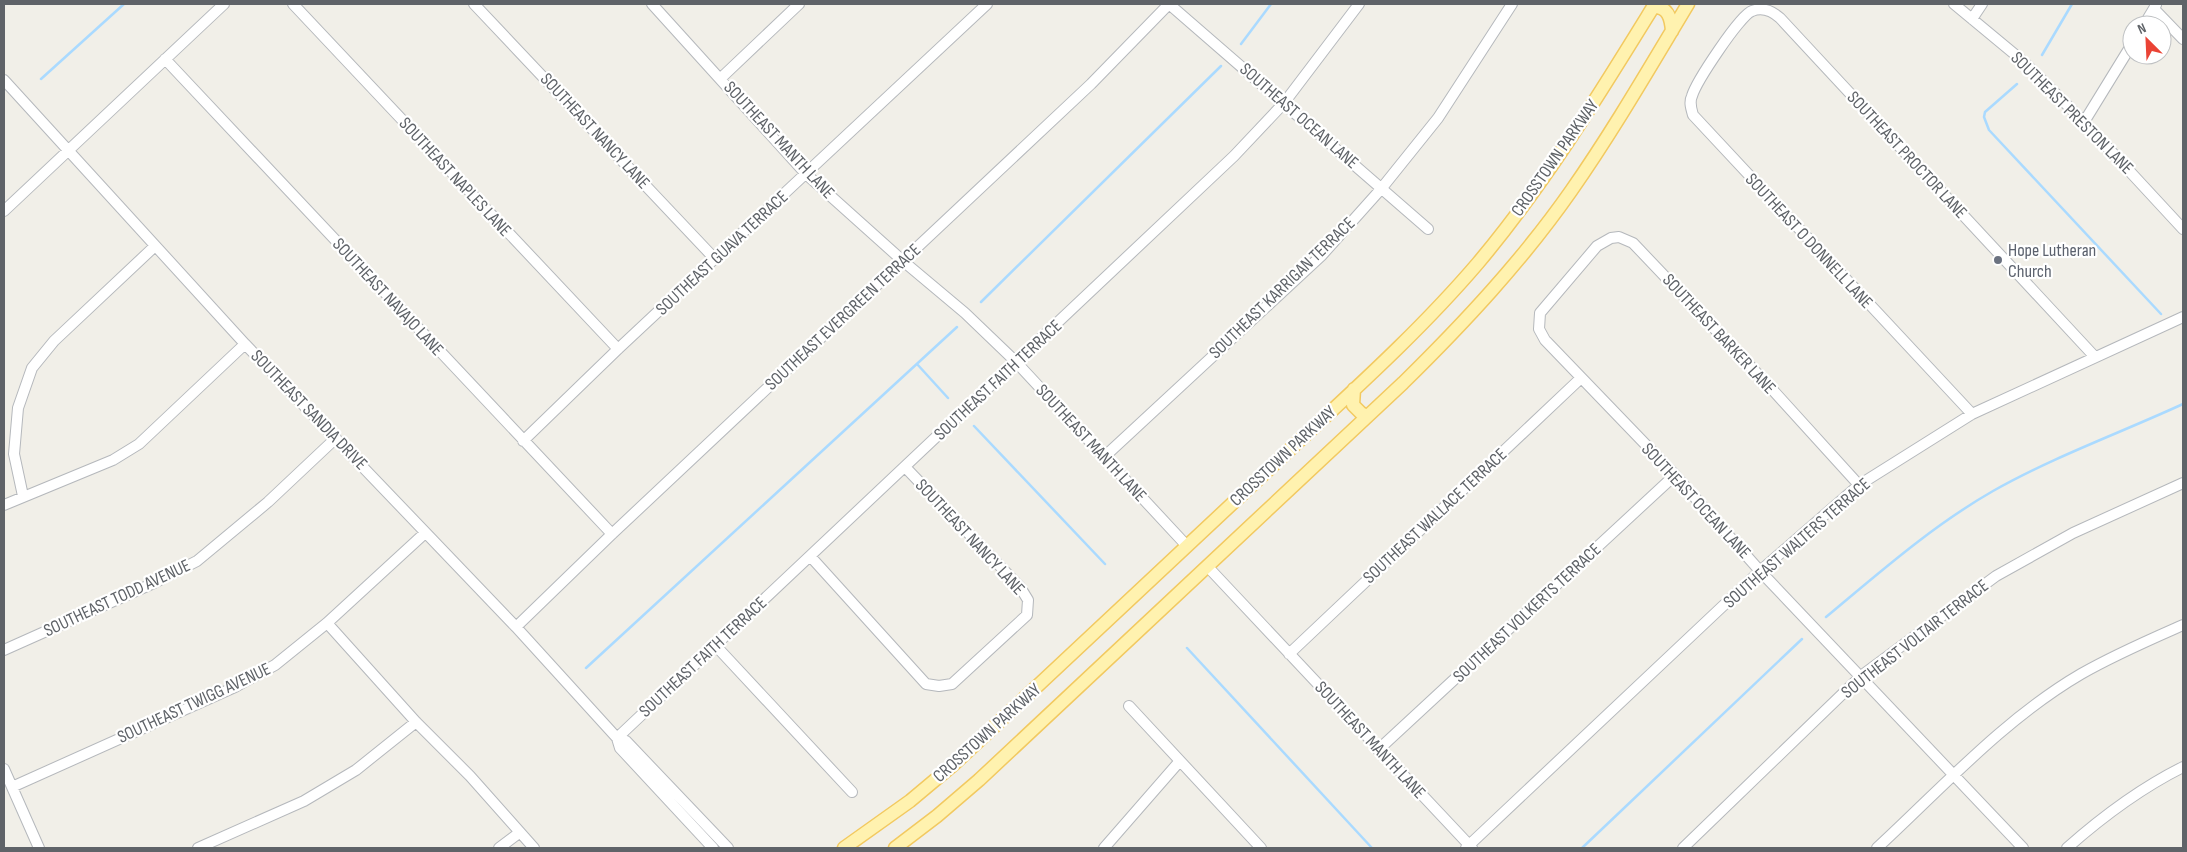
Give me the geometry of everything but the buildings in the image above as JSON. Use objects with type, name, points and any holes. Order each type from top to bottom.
[{"type":"main road","name":"CROSSTOWN PARKWAY","points":[[895,848],[937,816],[979,780],[1456,330],[1534,240],[1587,167],[1688,4]]},
{"type":"main road","name":"CROSSTOWN PARKWAY","points":[[844,848],[896,812],[953,765],[1354,389],[1457,287],[1523,207],[1564,149],[1654,5]]},
{"type":"main road","points":[[1654,5],[1666,11],[1672,31]]},
{"type":"main road","points":[[1354,389],[1354,404],[1361,414],[1367,416]]},
{"type":"street","points":[[4,211],[66,150],[224,4]]},
{"type":"street","name":"SOUTHEAST NAPLES LANE","points":[[293,4],[618,350]]},
{"type":"street","name":"SOUTHEAST NANCY LANE","points":[[474,4],[715,259]]},
{"type":"street","name":"SOUTHEAST MANTH LANE","points":[[652,4],[806,174],[903,261],[965,313],[1016,362],[1103,458],[1187,546]]},
{"type":"street","points":[[721,78],[799,4]]},
{"type":"street","name":"SOUTHEAST GUAVA TERRACE","points":[[523,441],[987,4]]},
{"type":"street","name":"SOUTHEAST OCEAN LANE","points":[[1169,4],[1428,229]]},
{"type":"street","name":"SOUTHEAST EVERGREEN TERRACE","points":[[516,628],[612,534],[1091,84],[1169,4]]},
{"type":"street","name":"SOUTHEAST FAITH TERRACE","points":[[617,738],[1173,216],[1284,104],[1359,4]]},
{"type":"street","name":"SOUTHEAST KARRIGAN TERRACE","points":[[1103,458],[1322,255],[1381,189],[1438,118],[1512,4]]},
{"type":"street","name":"SOUTHEAST PRESTON LANE","points":[[1954,4],[2024,62],[2084,122],[2183,229]]},
{"type":"street","points":[[1972,19],[1982,4]]},
{"type":"street","points":[[2155,6],[2183,40]]},
{"type":"street","name":"SOUTHEAST PROCTOR LANE","points":[[1716,56],[1744,16],[1759,10],[1774,13],[2095,357]]},
{"type":"street","name":"SOUTHEAST O DONNELL LANE","points":[[1716,56],[1692,96],[1691,109],[1697,121],[1972,414]]},
{"type":"street","name":"SOUTHEAST NAVAJO LANE","points":[[165,58],[612,534]]},
{"type":"street","points":[[2084,122],[2122,60]]},
{"type":"street","name":"SOUTHEAST SANDIA DRIVE","points":[[4,80],[245,344],[516,628],[617,738],[620,748],[713,848]]},
{"type":"street","name":"SOUTHEAST BARKER LANE","points":[[1570,277],[1603,241],[1620,237],[1633,243],[1859,485]]},
{"type":"street","points":[[23,496],[14,454],[18,408],[32,368],[54,341],[155,246]]},
{"type":"street","name":"SOUTHEAST OCEAN LANE","points":[[1570,277],[1540,313],[1539,329],[1545,340],[1675,475],[1760,571],[2023,848]]},
{"type":"street","name":"SOUTHEAST WALTERS TERRACE","points":[[1469,847],[1760,571],[1859,485],[1972,414],[2183,317]]},
{"type":"street","points":[[4,505],[113,460],[139,444],[245,344]]},
{"type":"street","name":"SOUTHEAST WALLACE TERRACE","points":[[1289,654],[1581,378]]},
{"type":"street","name":"SOUTHEAST TODD AVENUE","points":[[4,650],[154,583],[197,561],[268,502],[336,438]]},
{"type":"street","name":"SOUTHEAST NANCY LANE","points":[[810,556],[926,684],[939,686],[952,684],[1028,615],[1028,600],[1020,587],[905,467]]},
{"type":"street","name":"SOUTHEAST VOLKERTS TERRACE","points":[[1378,750],[1675,475]]},
{"type":"street","name":"SOUTHEAST VOLTAIR TERRACE","points":[[1683,848],[1861,676],[1996,576],[2073,533],[2183,483]]},
{"type":"street","name":"SOUTHEAST TWIGG AVENUE","points":[[12,787],[235,687],[275,666],[327,623],[425,533]]},
{"type":"street","name":"SOUTHEAST MANTH LANE","points":[[1207,566],[1469,847]]},
{"type":"street","points":[[327,623],[416,722],[470,776],[534,848]]},
{"type":"street","points":[[1877,848],[1999,733],[2038,702],[2080,674],[2122,652],[2183,625]]},
{"type":"street","points":[[715,645],[852,792]]},
{"type":"street","points":[[1129,706],[1179,762],[1261,848]]},
{"type":"street","points":[[198,848],[304,802],[356,770],[416,722]]},
{"type":"street","name":"SOUTHEAST SANDIA DRIVE","points":[[617,738],[626,741],[728,848]]},
{"type":"street","points":[[1104,848],[1179,762]]},
{"type":"street","points":[[2067,848],[2142,790],[2183,768]]},
{"type":"street","points":[[4,769],[39,848]]},
{"type":"street","points":[[499,848],[518,832]]},
{"type":"waterway","points":[[41,79],[124,4]]},
{"type":"waterway","points":[[1241,44],[1271,4]]},
{"type":"waterway","points":[[2042,55],[2072,4]]},
{"type":"waterway","points":[[981,302],[1221,66]]},
{"type":"waterway","points":[[2017,84],[1985,112],[1984,117],[1989,130],[2161,314]]},
{"type":"waterway","points":[[586,668],[957,327]]},
{"type":"waterway","points":[[917,364],[948,398]]},
{"type":"waterway","points":[[1826,617],[1928,534],[1993,491],[2063,456],[2183,404]]},
{"type":"waterway","points":[[974,426],[1105,564]]},
{"type":"waterway","points":[[1582,848],[1802,639]]},
{"type":"waterway","points":[[1187,648],[1372,848]]},
{"type":"place","name":"Hope Lutheran Church","points":[[1998,260]]}]
